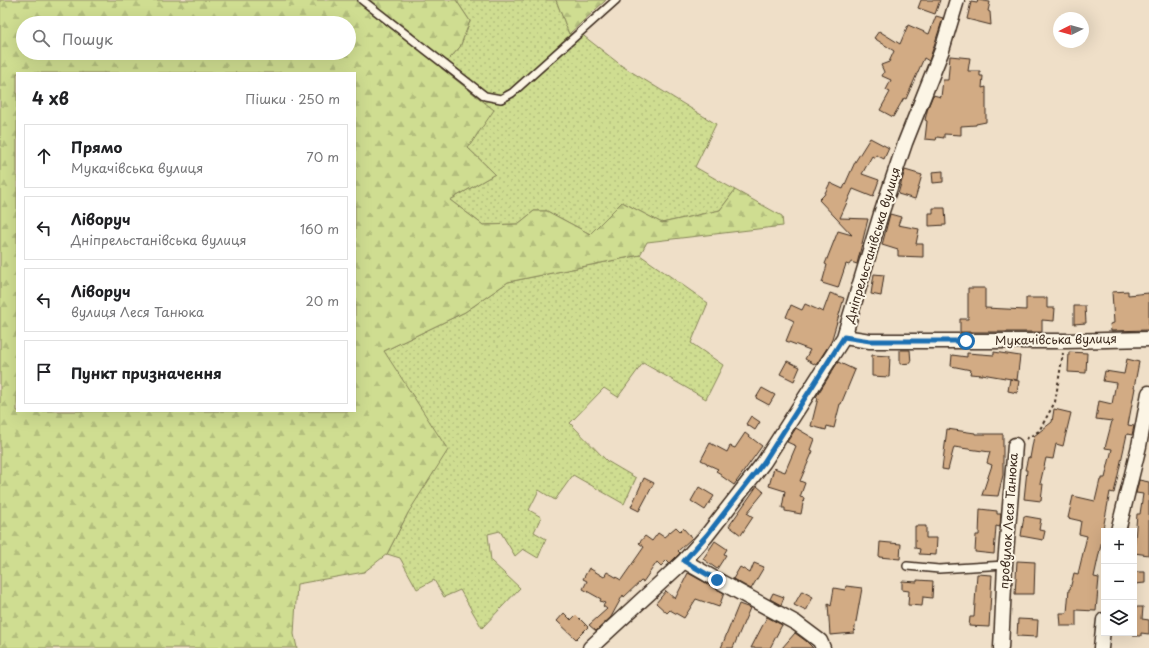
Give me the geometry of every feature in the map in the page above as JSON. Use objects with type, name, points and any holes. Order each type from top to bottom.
[{"type":"street","name":"Дніпрельстанівська вулиця","points":[[590,648],[684,561],[707,535],[764,462],[844,337],[877,228],[905,143],[942,50],[957,0]]},
{"type":"street","name":"Мукачівська вулиця","points":[[844,337],[870,341],[1065,341],[1149,339]]},
{"type":"street","points":[[1119,528],[1139,446],[1149,393]]},
{"type":"street","name":"провулок Леся Танюка","points":[[1001,648],[1005,565],[1015,445]]},
{"type":"street","points":[[684,561],[796,623],[820,641],[823,648]]},
{"type":"street","points":[[1101,648],[1102,636]]},
{"type":"lane","points":[[362,0],[485,96],[501,99],[512,93],[616,0]]},
{"type":"lane","points":[[907,566],[939,569],[1005,565]]},
{"type":"path","name":"провулок Леся Танюка","points":[[1015,445],[1038,431],[1055,402],[1065,341]]},
{"type":"green space","points":[[0,0],[456,0],[470,21],[460,47],[441,68],[494,110],[468,148],[495,174],[450,200],[483,225],[518,224],[534,211],[547,211],[590,234],[622,202],[662,223],[720,210],[735,190],[782,216],[783,226],[647,242],[640,255],[508,282],[465,312],[384,351],[448,450],[408,513],[387,554],[364,572],[297,584],[294,634],[297,648],[0,648]]},
{"type":"green space","points":[[456,0],[556,0],[569,34],[580,33],[622,66],[716,124],[695,167],[735,190],[720,210],[662,223],[622,202],[590,234],[547,211],[534,211],[518,224],[483,225],[450,200],[495,174],[468,148],[441,68],[460,47],[470,21]]},
{"type":"green space","points":[[556,0],[606,0],[569,34]]},
{"type":"green space","points":[[640,255],[708,303],[691,343],[723,365],[706,399],[643,363],[618,397],[604,388],[570,423],[607,461],[636,478],[624,504],[573,475],[555,500],[539,490],[529,510],[541,517],[534,532],[546,539],[538,558],[523,549],[515,556],[500,531],[488,534],[491,561],[520,588],[482,628],[460,590],[444,597],[434,580],[417,589],[400,558],[387,554],[408,513],[384,351],[465,312],[508,282]]},
{"type":"building","points":[[921,0],[940,0],[935,14],[918,8]]},
{"type":"building","points":[[978,0],[990,2],[988,11],[990,12],[991,25],[967,19],[971,2],[977,3]]},
{"type":"building","points":[[936,16],[943,18],[929,61],[924,58],[906,99],[904,98],[893,117],[880,110],[890,92],[886,90],[891,80],[882,76],[884,72],[881,65],[889,62],[894,51],[874,38],[879,31],[900,44],[908,25],[929,34]]},
{"type":"building","points":[[950,56],[970,58],[968,71],[980,71],[980,76],[983,76],[982,88],[986,87],[986,122],[976,125],[961,126],[961,135],[944,134],[944,138],[937,137],[936,140],[925,139],[927,121],[925,120],[928,107],[933,95],[941,97],[943,80],[948,80]]},
{"type":"building","points":[[870,138],[889,148],[884,159],[876,155],[875,158],[872,156],[862,174],[879,180],[873,197],[853,189],[840,218],[868,219],[857,264],[851,262],[849,265],[846,264],[838,288],[822,283],[827,265],[825,264],[838,231],[852,235],[819,200],[824,195],[830,183],[843,189],[855,162]]},
{"type":"building","points":[[905,170],[922,175],[915,199],[898,194]]},
{"type":"building","points":[[943,171],[943,182],[933,183],[932,172]]},
{"type":"building","points":[[933,208],[945,208],[946,225],[929,226],[929,213],[933,213]]},
{"type":"building","points":[[890,214],[901,217],[898,225],[919,229],[916,244],[923,244],[923,257],[898,256],[898,250],[882,245]]},
{"type":"building","points":[[874,274],[884,275],[881,296],[871,294]]},
{"type":"building","points":[[968,288],[985,288],[985,308],[1026,310],[1026,298],[1047,298],[1047,308],[1055,308],[1054,321],[1042,320],[1042,332],[960,332],[960,319],[968,319]]},
{"type":"building","points":[[1128,291],[1128,295],[1149,293],[1149,330],[1111,331],[1110,324],[1114,323],[1112,292]]},
{"type":"building","points":[[830,293],[844,298],[831,342],[816,365],[805,359],[810,350],[786,341],[794,321],[786,317],[791,305],[802,310],[805,304],[823,312]]},
{"type":"building","points":[[1074,306],[1085,306],[1086,323],[1074,324]]},
{"type":"building","points":[[900,350],[910,350],[911,363],[900,364]]},
{"type":"building","points":[[994,352],[1020,356],[1017,380],[982,374],[970,374],[971,370],[951,366],[952,355],[967,357],[967,353],[994,355]]},
{"type":"building","points":[[1069,352],[1087,353],[1086,373],[1068,372]]},
{"type":"building","points":[[872,355],[890,356],[889,377],[872,376]]},
{"type":"building","points":[[1127,359],[1139,362],[1128,425],[1134,426],[1132,435],[1127,434],[1114,493],[1110,492],[1103,528],[1101,528],[1101,545],[1094,577],[1099,578],[1096,611],[1076,610],[1076,626],[1061,626],[1060,613],[1067,613],[1069,589],[1074,573],[1078,574],[1087,536],[1079,534],[1081,521],[1068,518],[1073,496],[1095,501],[1100,480],[1105,478],[1112,449],[1105,448],[1112,421],[1096,419],[1099,401],[1112,404],[1116,383],[1103,381],[1105,371],[1124,374]]},
{"type":"building","points":[[787,361],[800,367],[794,381],[780,374]]},
{"type":"building","points":[[838,362],[855,370],[840,404],[834,428],[827,426],[826,430],[811,426],[818,398],[816,397]]},
{"type":"building","points":[[1010,379],[1019,381],[1017,393],[1008,391]]},
{"type":"building","points":[[762,388],[775,395],[769,405],[756,398]]},
{"type":"building","points":[[1054,409],[1071,413],[1063,446],[1056,444],[1053,459],[1046,458],[1040,484],[1043,484],[1041,501],[1024,499],[1027,470],[1025,470],[1028,457],[1030,458],[1034,436],[1052,422]]},
{"type":"building","points":[[751,416],[760,422],[755,430],[746,424]]},
{"type":"building","points":[[796,428],[815,439],[811,450],[813,451],[800,481],[805,483],[800,497],[804,498],[801,514],[785,511],[785,508],[782,508],[785,491],[769,486],[774,468],[785,472],[796,446],[787,442]]},
{"type":"building","points":[[947,429],[975,434],[1003,434],[1003,475],[998,496],[982,495],[992,465],[987,463],[990,452],[954,447],[948,470],[942,469]]},
{"type":"building","points":[[745,433],[762,446],[734,485],[716,471],[718,469],[701,460],[710,443],[727,452],[730,446],[735,448]]},
{"type":"building","points":[[644,478],[654,483],[639,511],[631,507]]},
{"type":"building","points":[[1139,480],[1149,482],[1149,555],[1137,553],[1137,514],[1140,514],[1143,494],[1136,493]]},
{"type":"building","points":[[757,486],[764,492],[747,513],[753,517],[741,535],[729,526]]},
{"type":"building","points":[[699,487],[714,496],[705,510],[691,501]]},
{"type":"building","points":[[980,509],[997,511],[997,514],[1001,514],[1000,527],[996,526],[994,554],[975,552],[976,535],[979,535]]},
{"type":"building","points":[[1024,516],[1041,519],[1039,530],[1045,531],[1043,540],[1021,536]]},
{"type":"building","points":[[915,526],[926,526],[926,538],[937,538],[936,555],[919,554],[920,549],[915,548]]},
{"type":"building","points":[[676,527],[680,531],[683,528],[692,538],[678,551],[680,553],[670,563],[667,560],[661,566],[657,562],[643,582],[641,581],[624,597],[623,595],[611,617],[596,631],[589,625],[607,609],[603,606],[605,603],[600,601],[601,599],[583,589],[587,581],[583,579],[589,568],[604,577],[607,572],[621,580],[644,547],[639,543],[645,536],[652,541],[658,533],[664,537]]},
{"type":"building","points":[[715,541],[727,549],[724,554],[726,555],[717,569],[703,559]]},
{"type":"building","points":[[880,542],[901,544],[900,559],[879,557]]},
{"type":"building","points":[[1017,561],[1035,562],[1034,594],[1015,594]]},
{"type":"building","points":[[754,563],[764,567],[751,589],[733,579],[740,567],[750,573]]},
{"type":"building","points":[[1137,572],[1145,572],[1145,583],[1137,584]]},
{"type":"building","points":[[688,573],[724,593],[719,607],[696,599],[684,618],[670,610],[667,613],[656,603],[666,591],[675,599]]},
{"type":"building","points":[[977,574],[992,575],[989,627],[969,626],[970,617],[974,617]]},
{"type":"building","points":[[917,580],[933,581],[932,598],[923,597],[922,606],[908,605],[909,591],[902,590],[902,581],[917,582]]},
{"type":"building","points":[[846,586],[862,588],[854,633],[830,635],[828,604],[831,606],[834,588],[845,590]]},
{"type":"building","points":[[802,591],[813,597],[806,611],[794,605]]},
{"type":"building","points":[[773,593],[784,597],[781,605],[770,599]]},
{"type":"building","points":[[739,604],[750,608],[733,648],[721,648]]},
{"type":"building","points":[[1137,607],[1143,607],[1142,619],[1149,620],[1149,634],[1141,633],[1141,636],[1137,636]]},
{"type":"building","points":[[564,613],[571,620],[576,615],[588,627],[576,639],[557,621]]},
{"type":"building","points":[[767,617],[782,625],[770,648],[751,648]]},
{"type":"building","points":[[1018,619],[1038,620],[1037,637],[1017,636]]},
{"type":"building","points":[[795,633],[806,641],[813,648],[782,648]]},
{"type":"route","points":[[717,580],[684,561],[707,535],[764,462],[844,337],[870,341],[966,341]]}]
